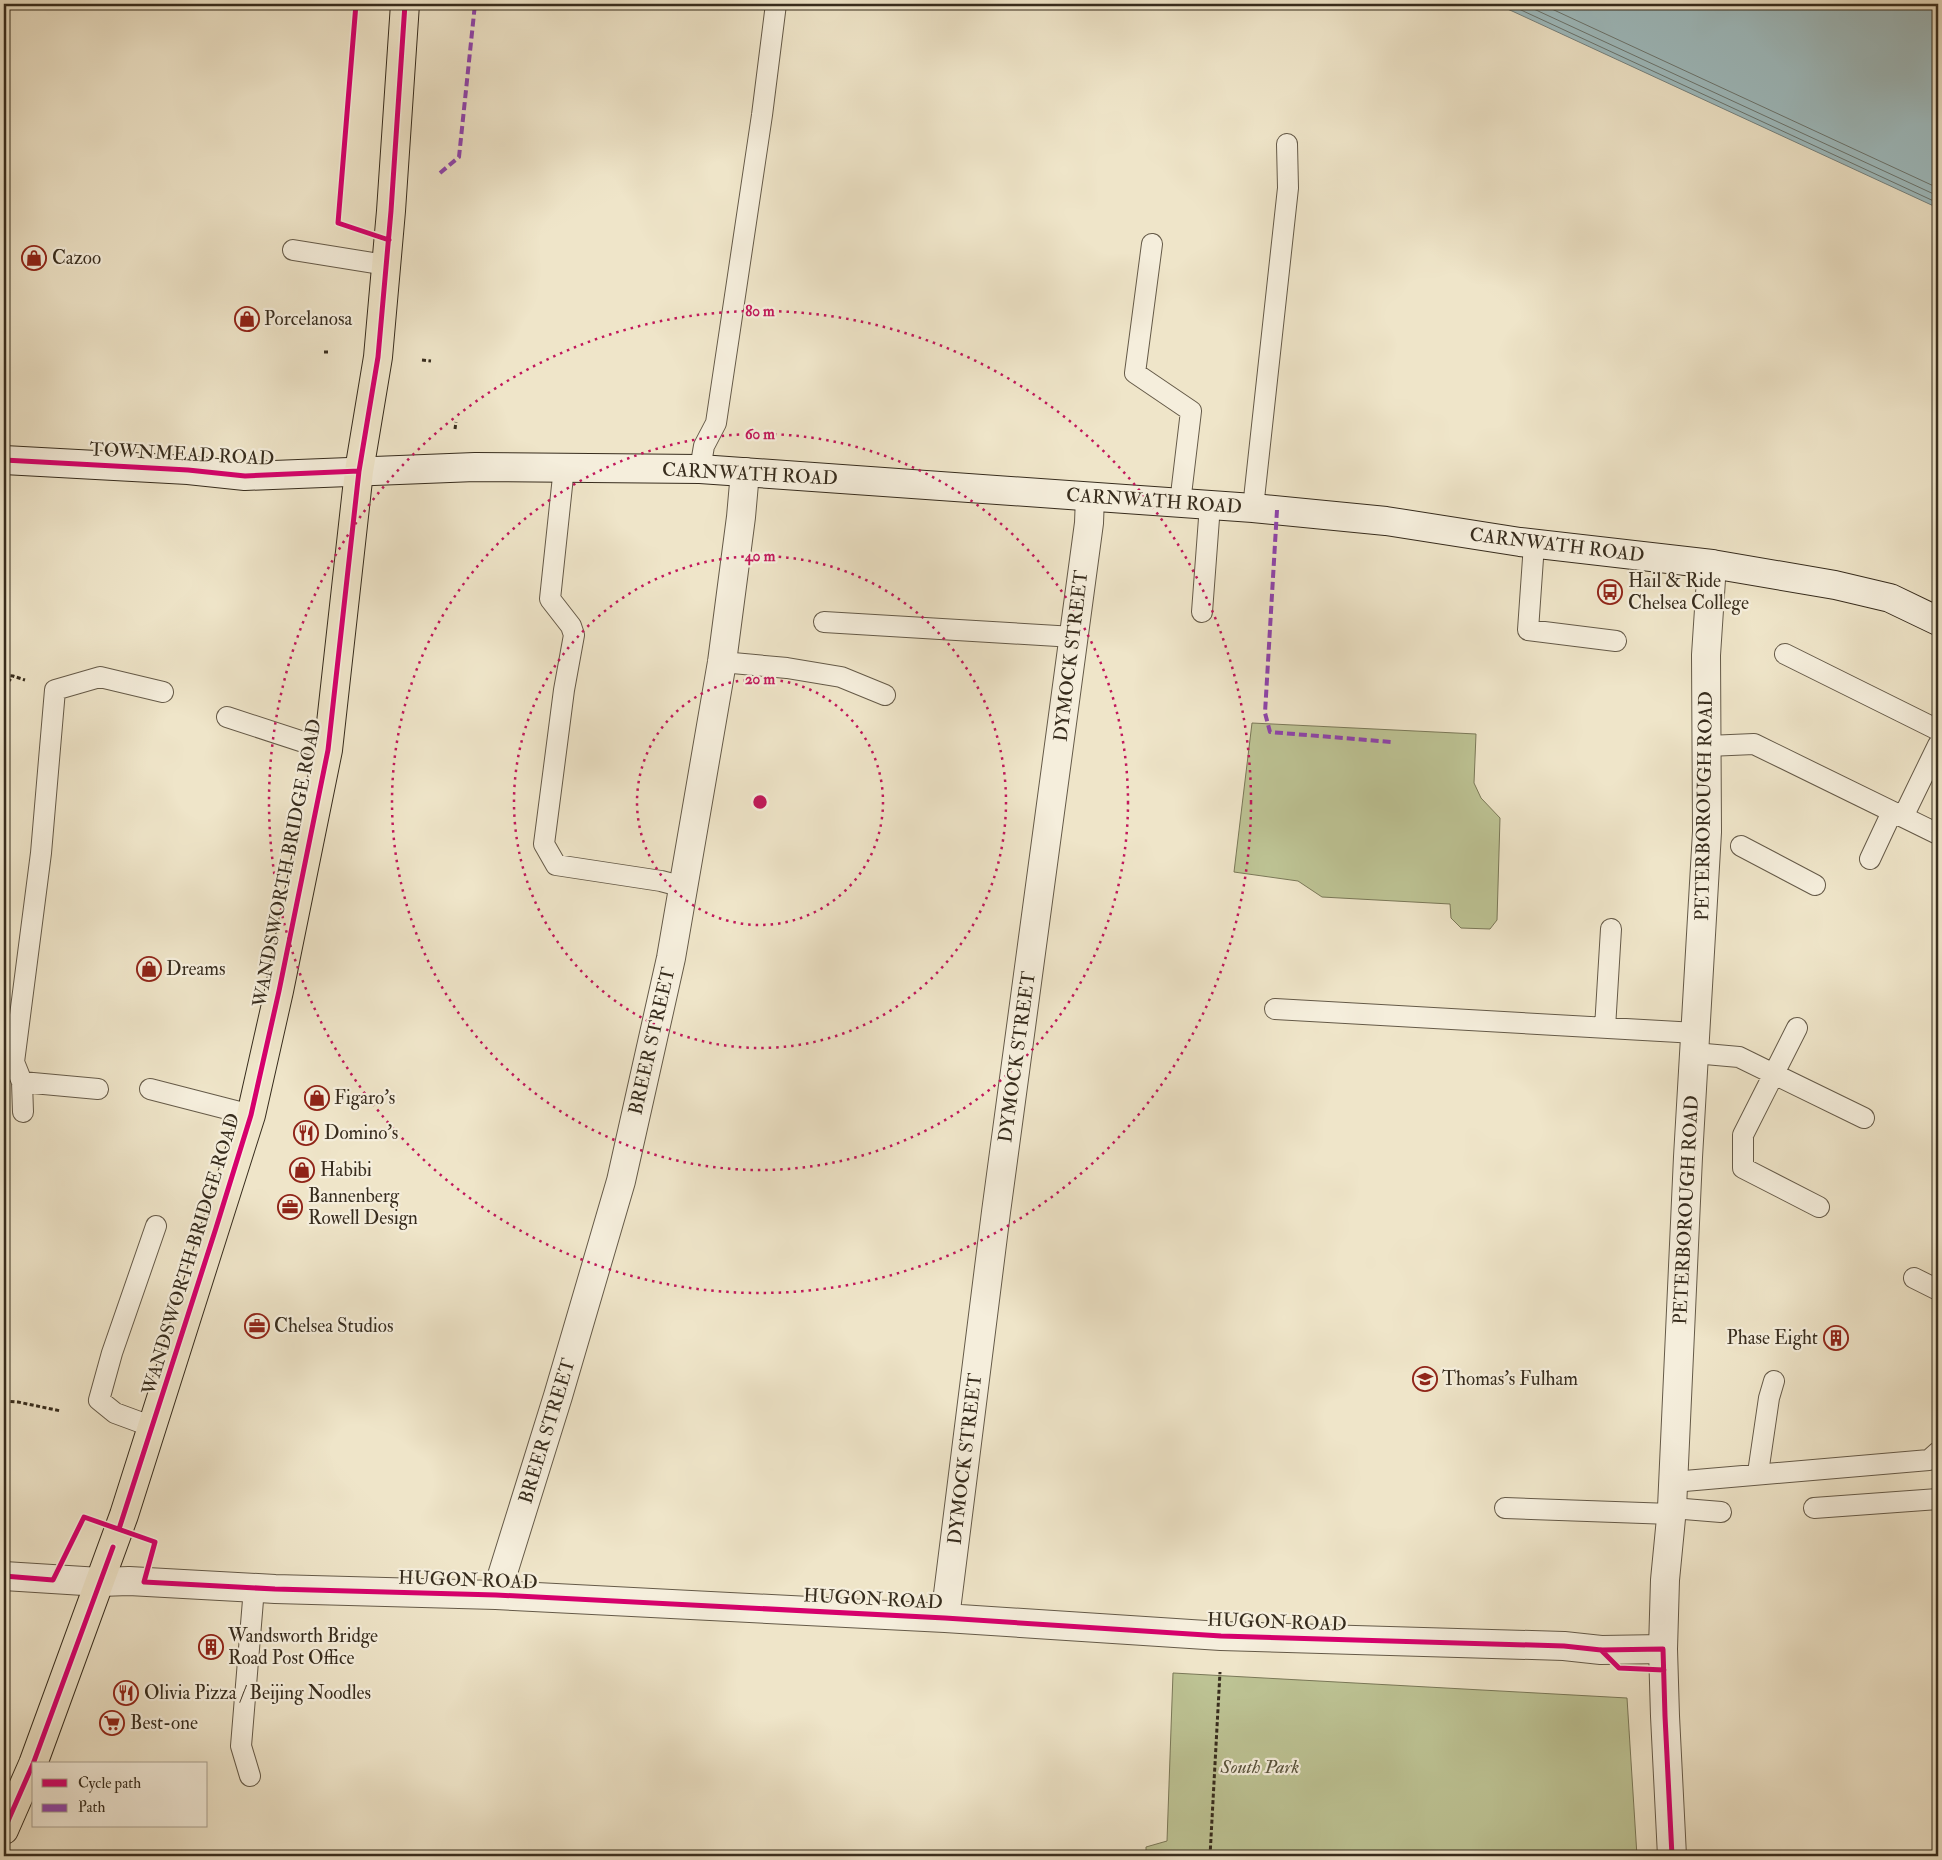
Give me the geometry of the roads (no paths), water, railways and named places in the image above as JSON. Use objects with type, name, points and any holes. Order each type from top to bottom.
[{"type":"main road","name":"WANDSWORTH BRIDGE ROAD","points":[[33,1762],[100,1582],[153,1427],[251,1115],[279,991],[328,750],[360,471],[378,357],[406,4]]},
{"type":"main road","name":"WANDSWORTH BRIDGE ROAD","points":[[4,1830],[32,1764]]},
{"type":"street","name":"TOWNMEAD ROAD","points":[[4,460],[188,470],[245,476],[360,471]]},
{"type":"street","name":"CARNWATH ROAD","points":[[360,471],[475,467],[700,469],[1253,508],[1386,521],[1534,544],[1712,564],[1835,585],[1890,598],[1938,621]]},
{"type":"street","name":"BREER STREET","points":[[496,1595],[558,1396],[621,1181],[671,958],[722,662],[745,472]]},
{"type":"street","name":"DYMOCK STREET","points":[[946,1618],[996,1212],[1089,523],[1090,497]]},
{"type":"street","name":"PETERBOROUGH ROAD","points":[[1672,1856],[1663,1649],[1665,1580],[1673,1482],[1707,832],[1706,655],[1712,564]]},
{"type":"street","name":"HUGON ROAD","points":[[4,1576],[254,1588],[496,1595],[946,1618],[1221,1636],[1564,1646],[1601,1650],[1663,1649]]},
{"type":"lane","points":[[700,469],[704,446],[716,423],[762,115],[776,4]]},
{"type":"lane","points":[[1253,508],[1288,188],[1287,144]]},
{"type":"lane","points":[[1152,244],[1135,373],[1191,411],[1180,503]]},
{"type":"lane","points":[[293,250],[386,265]]},
{"type":"lane","points":[[564,467],[550,599],[571,626],[574,635],[564,690],[544,844],[556,865],[661,880],[684,887]]},
{"type":"lane","points":[[1202,612],[1210,505]]},
{"type":"lane","points":[[1534,544],[1528,630],[1616,641]]},
{"type":"lane","points":[[824,622],[1074,637]]},
{"type":"lane","points":[[1785,654],[1938,730]]},
{"type":"lane","points":[[722,662],[787,668],[841,677],[885,696]]},
{"type":"lane","points":[[23,1112],[22,1082],[14,1062],[41,853],[55,690],[100,677],[163,692]]},
{"type":"lane","points":[[227,717],[328,750]]},
{"type":"lane","points":[[1708,746],[1754,744],[1938,834]]},
{"type":"lane","points":[[1870,859],[1938,745]]},
{"type":"lane","points":[[1741,846],[1815,885]]},
{"type":"lane","points":[[1605,1028],[1611,929]]},
{"type":"lane","points":[[1275,1009],[1605,1028],[1695,1043],[1739,1056],[1864,1118]]},
{"type":"lane","points":[[1797,1028],[1743,1135],[1743,1168],[1819,1207]]},
{"type":"lane","points":[[22,1082],[98,1089]]},
{"type":"lane","points":[[150,1089],[251,1115]]},
{"type":"lane","points":[[153,1427],[115,1413],[99,1400],[112,1353],[156,1226]]},
{"type":"lane","points":[[1914,1278],[1938,1290]]},
{"type":"lane","points":[[1758,1473],[1768,1398],[1774,1381]]},
{"type":"lane","points":[[1673,1482],[1758,1473],[1929,1460],[1938,1452]]},
{"type":"lane","points":[[1814,1508],[1938,1499]]},
{"type":"lane","points":[[1505,1508],[1721,1512]]},
{"type":"lane","points":[[250,1776],[241,1746],[254,1588]]},
{"type":"water","points":[[1495,4],[1938,4],[1938,208],[1512,11]]},
{"type":"place","name":"Cazoo","points":[[34,258]]},
{"type":"place","name":"Porcelanosa","points":[[247,319]]},
{"type":"place","name":"Hail & Ride Chelsea College","points":[[1610,592]]},
{"type":"place","name":"Dreams","points":[[149,969]]},
{"type":"place","name":"Figaro's","points":[[317,1098]]},
{"type":"place","name":"Domino's","points":[[306,1133]]},
{"type":"place","name":"Habibi","points":[[302,1170]]},
{"type":"place","name":"Bannenberg Rowell Design","points":[[290,1207]]},
{"type":"place","name":"Chelsea Studios","points":[[257,1326]]},
{"type":"place","name":"Phase Eight","points":[[1836,1338]]},
{"type":"place","name":"Thomas's Fulham","points":[[1425,1379]]},
{"type":"place","name":"Wandsworth Bridge Road Post Office","points":[[211,1647]]},
{"type":"place","name":"Olivia Pizza / Beijing Noodles","points":[[126,1693]]},
{"type":"place","name":"Best-one","points":[[112,1723]]},
{"type":"park label","name":"South Park","points":[[1260,1767]]}]
